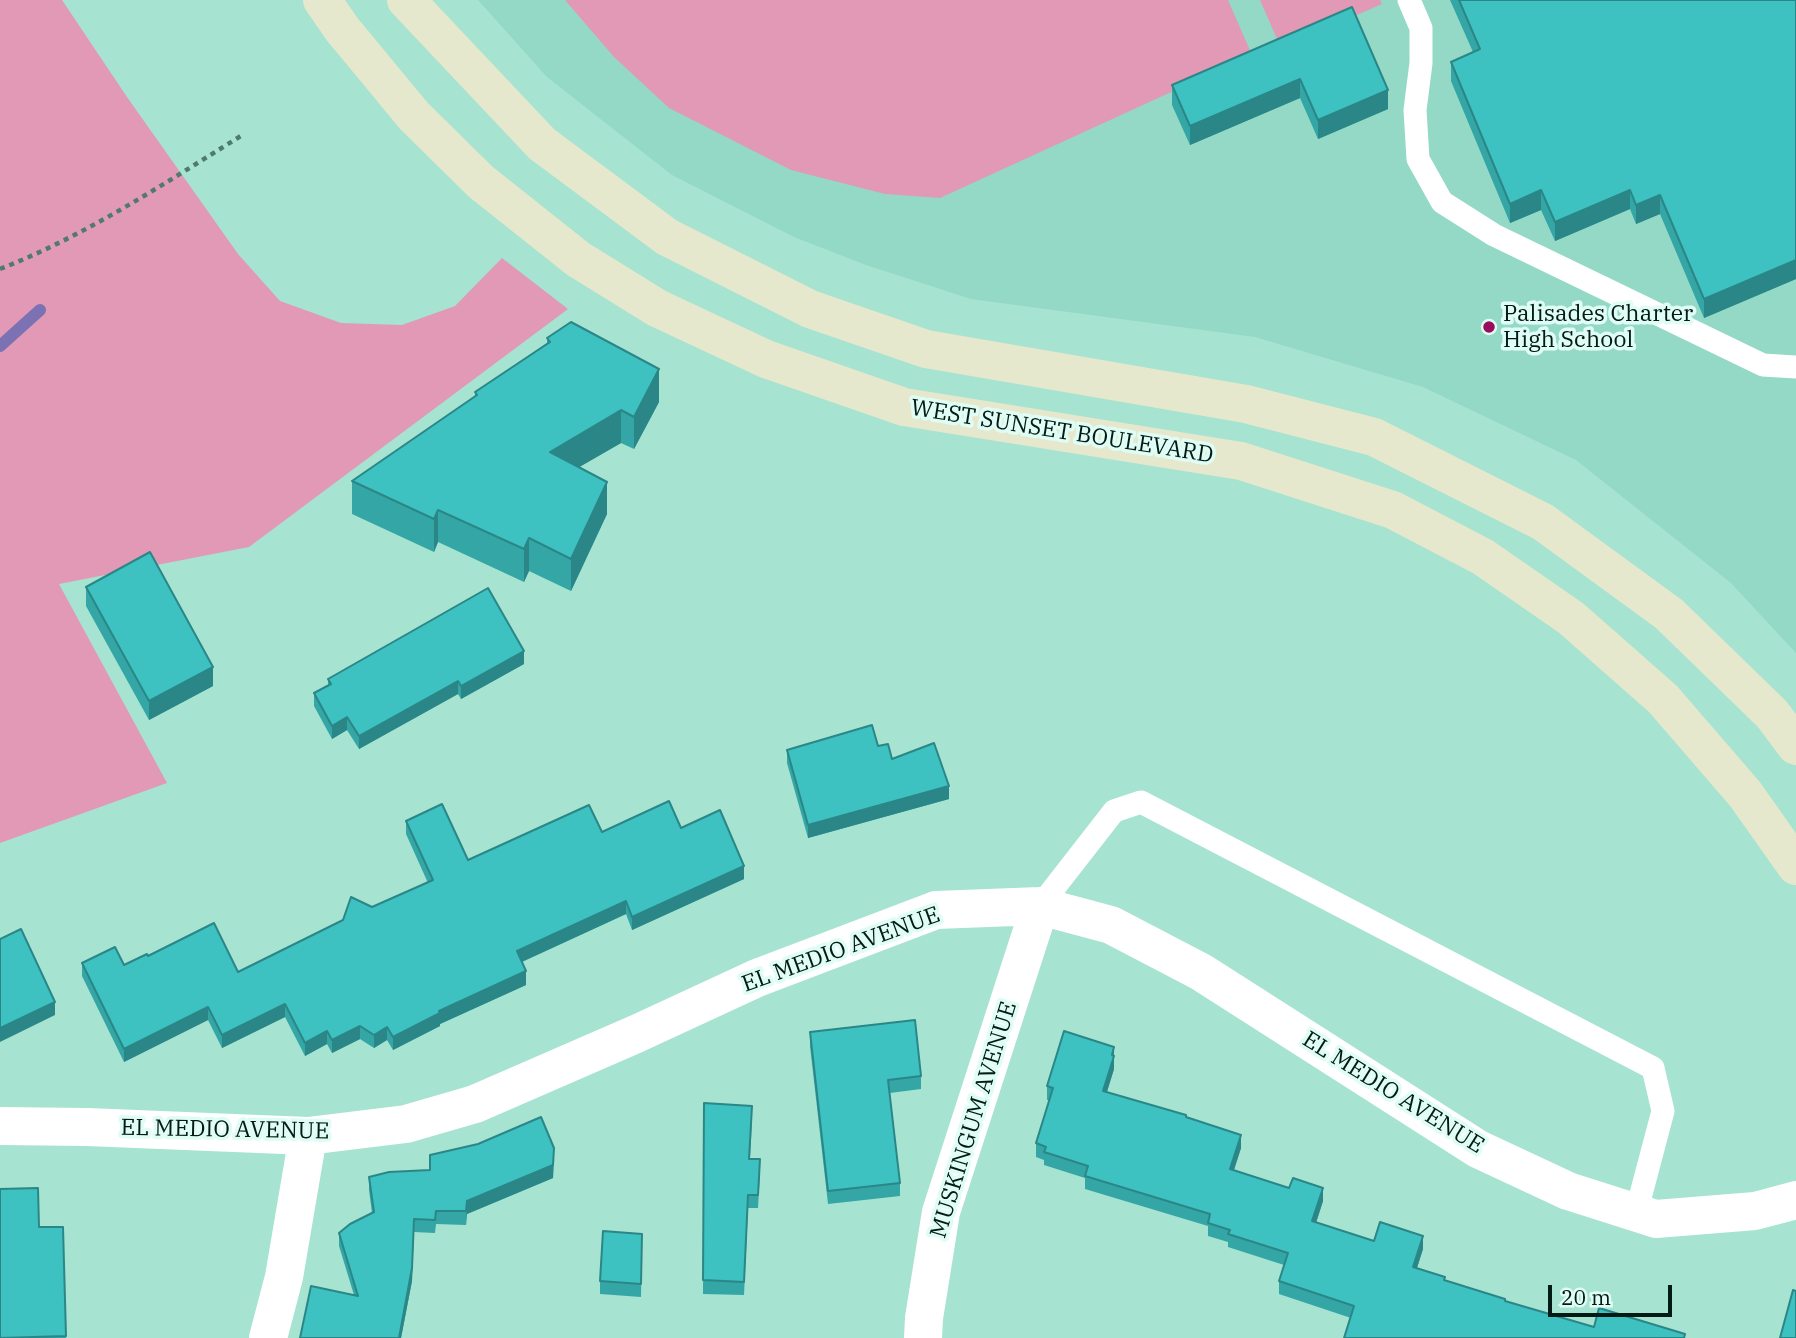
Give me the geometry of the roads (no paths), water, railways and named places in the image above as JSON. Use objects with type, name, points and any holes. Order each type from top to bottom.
[{"type":"main road","name":"WEST SUNSET BOULEVARD","points":[[322,0],[342,29],[414,116],[481,182],[578,259],[657,308],[766,359],[904,407],[1241,461],[1393,510],[1483,557],[1571,618],[1663,699],[1745,794],[1796,866]]},
{"type":"main road","points":[[406,0],[542,144],[667,237],[810,309],[926,349],[1246,404],[1374,437],[1543,522],[1669,614],[1772,714],[1796,747]]},
{"type":"street","name":"EL MEDIO AVENUE","points":[[0,1126],[308,1136],[406,1124],[475,1104],[757,978],[936,910],[1040,906],[1111,925],[1201,972],[1478,1149],[1568,1191],[1656,1219],[1755,1211],[1796,1200]]},
{"type":"street","name":"MUSKINGUM AVENUE","points":[[923,1338],[941,1212],[1040,906]]},
{"type":"street","points":[[268,1338],[284,1277],[308,1136]]},
{"type":"lane","points":[[1409,0],[1421,29],[1421,63],[1415,110],[1418,159],[1442,202],[1494,235],[1763,365],[1796,367]]},
{"type":"lane","points":[[1040,906],[1114,811],[1141,802],[1653,1068],[1663,1111],[1636,1213]]},
{"type":"waterway","points":[[0,346],[40,310]]},
{"type":"place","name":"Palisades Charter High School","points":[[1489,327]]}]
